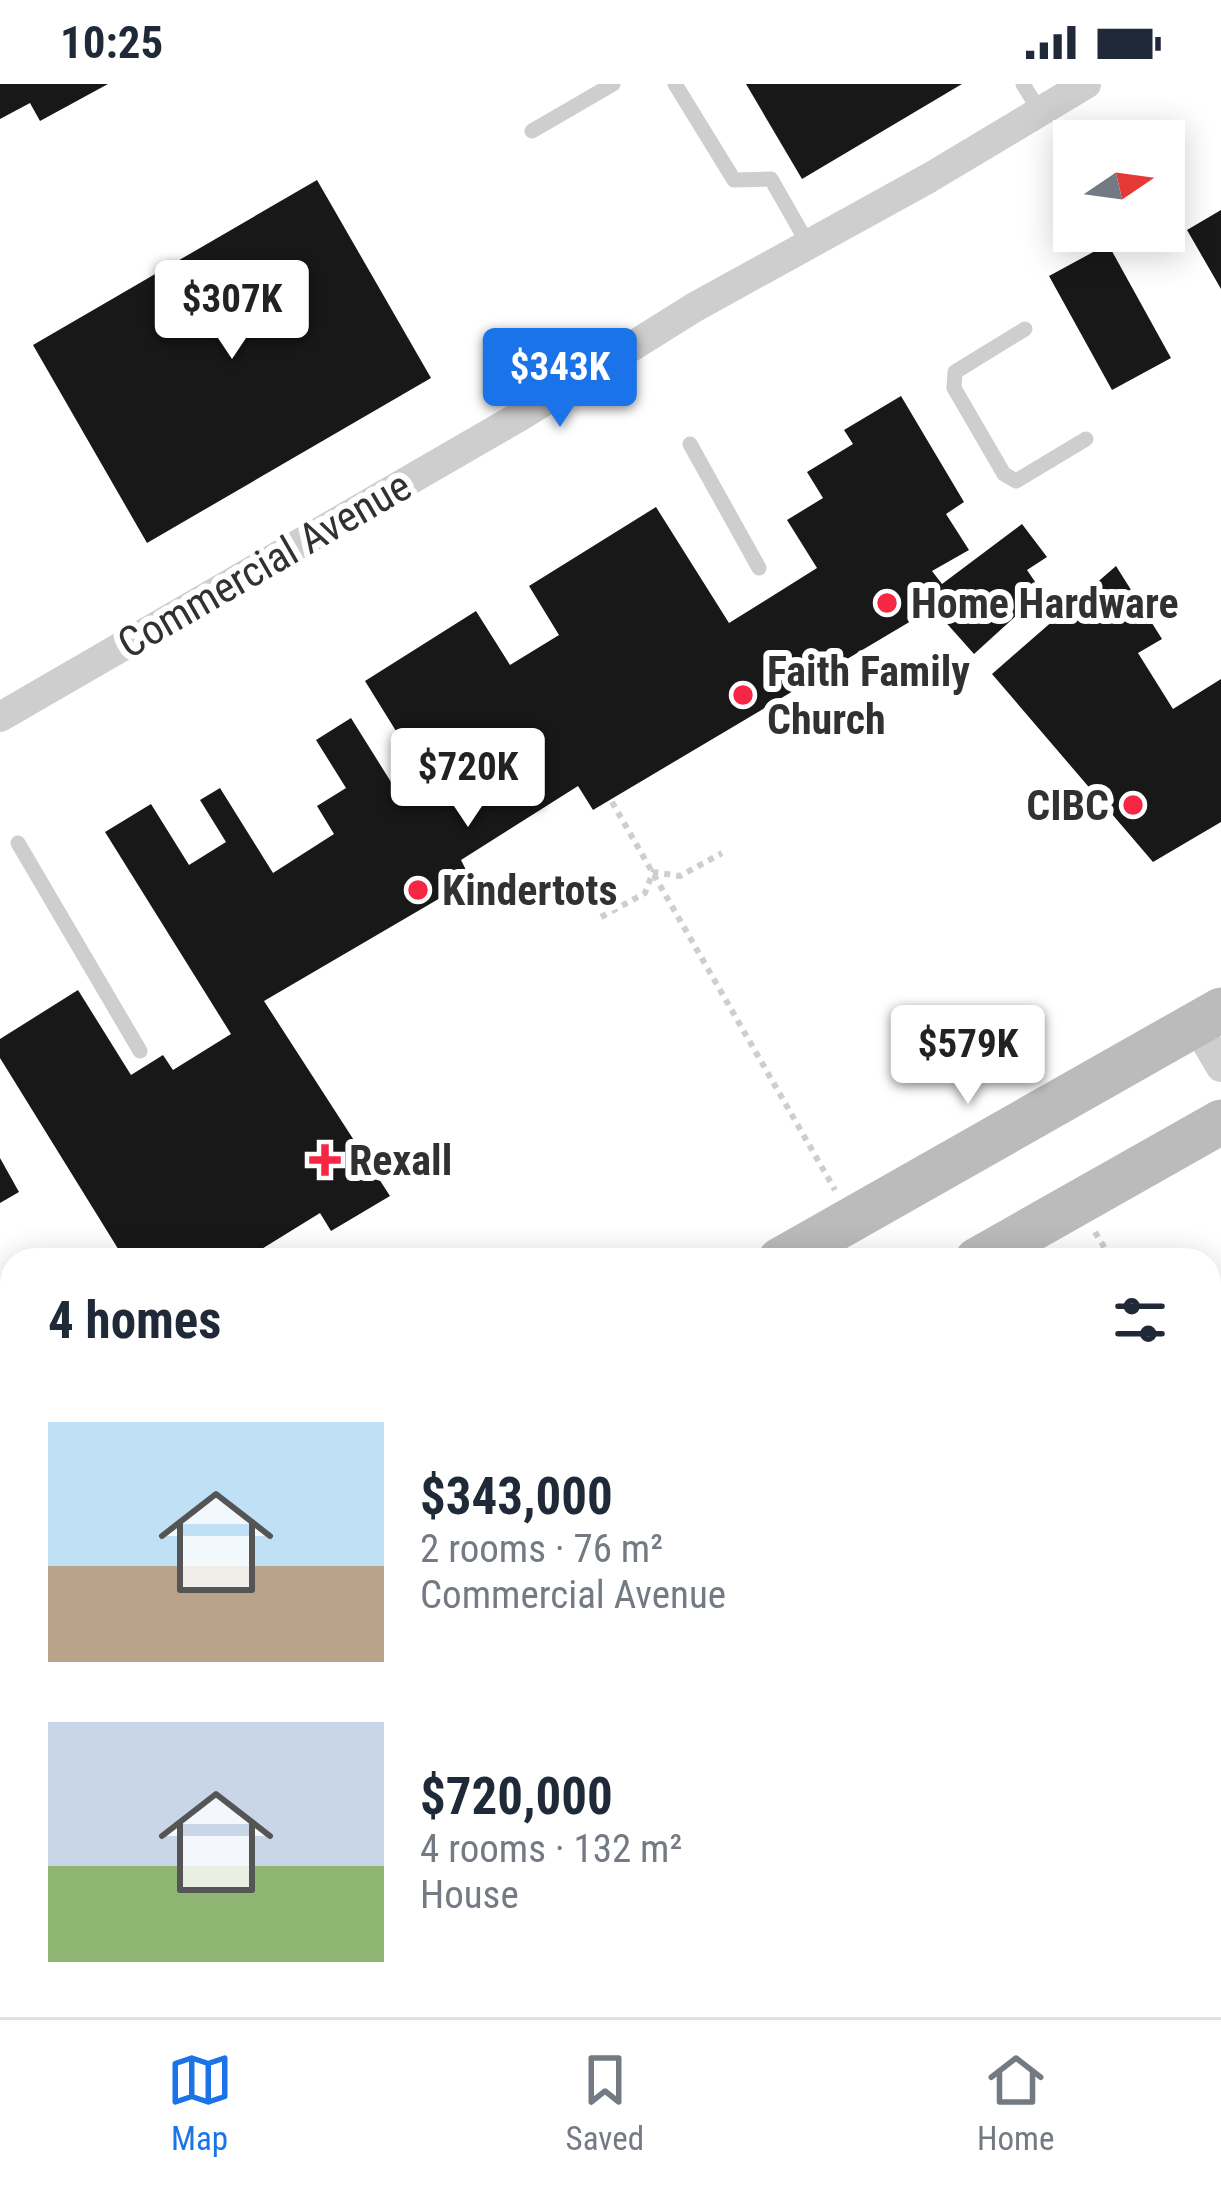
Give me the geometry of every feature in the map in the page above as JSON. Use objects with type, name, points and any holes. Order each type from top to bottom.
[{"type":"main road","points":[[801,1248],[1209,1017]]},
{"type":"main road","points":[[998,1248],[1221,1122]]},
{"type":"street","name":"Commercial Avenue","points":[[0,718],[522,415],[695,307],[929,178],[1086,84]]},
{"type":"street","points":[[1209,1017],[1221,1067]]},
{"type":"lane","points":[[532,131],[613,84]]},
{"type":"lane","points":[[675,84],[734,180],[770,179],[808,244]]},
{"type":"lane","points":[[1023,84],[1040,112]]},
{"type":"lane","points":[[1025,329],[955,373],[954,388],[1004,474],[1016,481],[1086,439]]},
{"type":"lane","points":[[690,444],[759,568]]},
{"type":"lane","points":[[18,843],[140,1051]]},
{"type":"path","points":[[612,802],[851,1219]]},
{"type":"path","points":[[653,872],[680,876],[722,853]]},
{"type":"path","points":[[601,917],[645,893],[653,872]]},
{"type":"path","points":[[1091,1225],[1105,1248]]},
{"type":"building","points":[[0,84],[108,84],[40,121],[30,103],[0,119]]},
{"type":"building","points":[[746,84],[962,84],[802,179]]},
{"type":"building","points":[[317,180],[431,378],[147,543],[33,345]]},
{"type":"building","points":[[1221,210],[1221,289],[1187,230]]},
{"type":"building","points":[[1093,252],[1112,252],[1171,358],[1112,390],[1049,276]]},
{"type":"building","points":[[901,396],[964,502],[946,514],[969,550],[932,571],[942,584],[1022,524],[1047,557],[1027,570],[1042,592],[974,654],[933,608],[593,810],[578,786],[461,860],[471,880],[264,1001],[390,1196],[331,1231],[320,1213],[263,1248],[118,1248],[0,1058],[0,1039],[78,990],[131,1075],[163,1055],[173,1070],[231,1034],[105,832],[151,804],[189,865],[226,842],[200,800],[220,788],[273,873],[334,834],[317,806],[346,788],[316,740],[351,718],[406,806],[432,789],[365,681],[476,611],[510,665],[559,635],[529,586],[656,507],[729,623],[817,568],[787,520],[823,498],[807,472],[853,444],[844,430]]},
{"type":"building","points":[[1116,566],[1162,639],[1138,653],[1173,709],[1221,679],[1221,822],[1153,862],[992,674]]},
{"type":"building","points":[[0,1158],[19,1192],[0,1203]]},
{"type":"place","name":"Home Hardware","points":[[887,603]]},
{"type":"place","name":"Faith Family Church","points":[[743,695]]},
{"type":"place","name":"CIBC","points":[[1133,805]]},
{"type":"place","name":"Kindertots","points":[[418,890]]},
{"type":"place","name":"Rexall","points":[[325,1160]]}]
